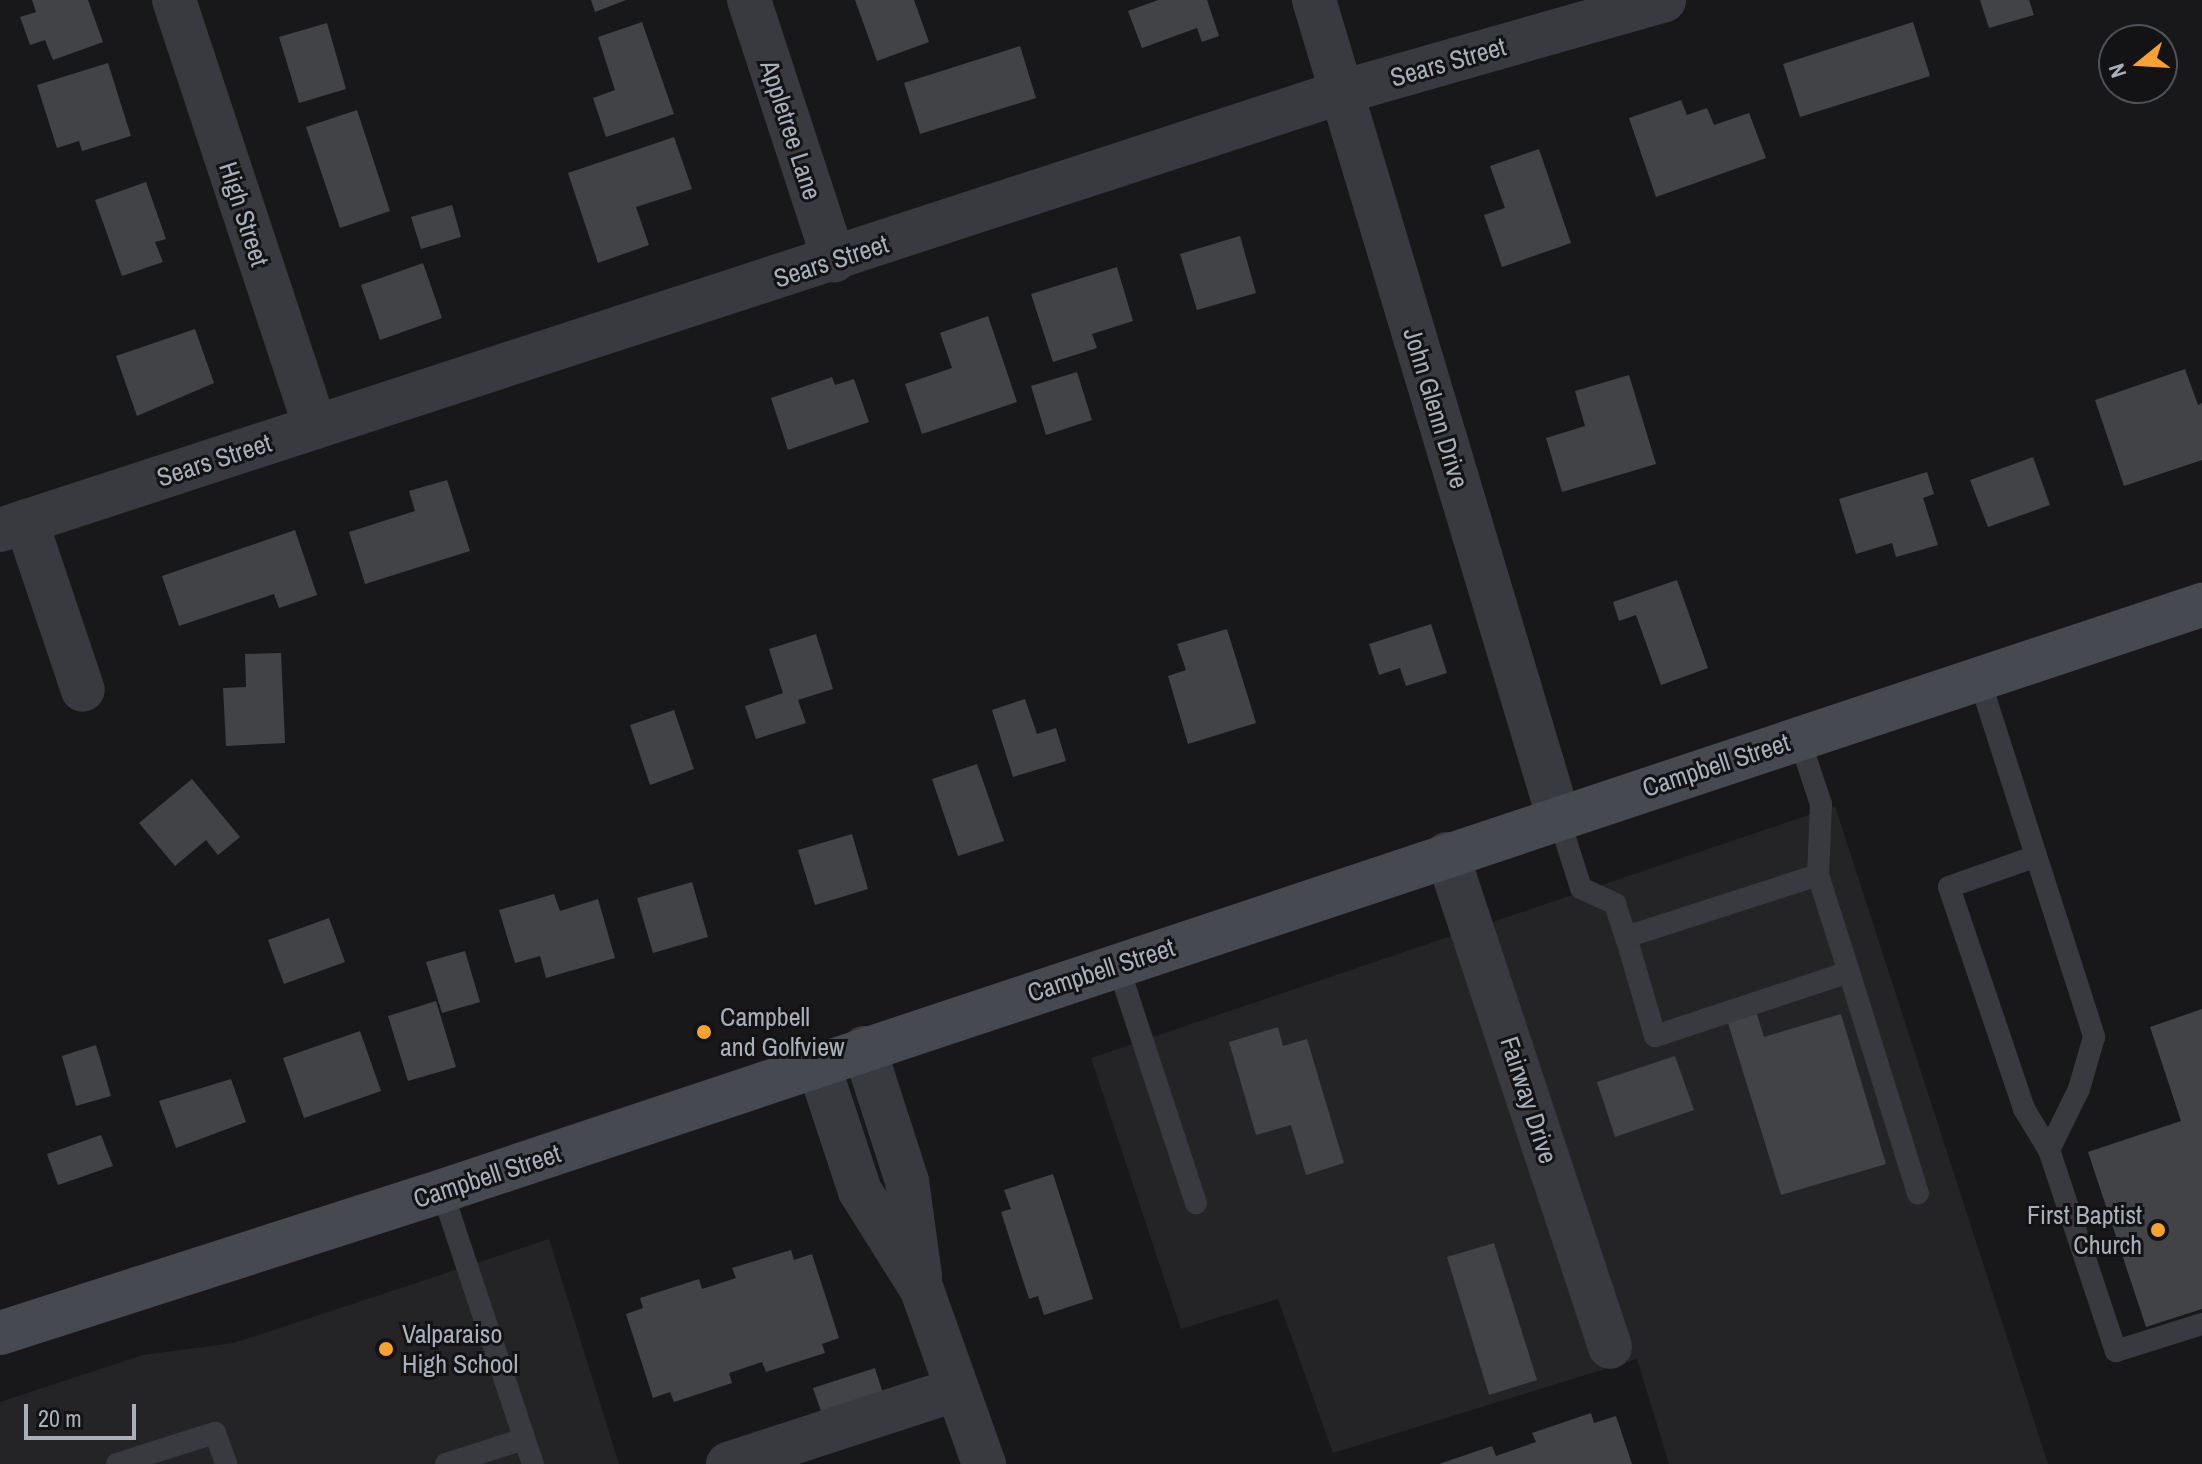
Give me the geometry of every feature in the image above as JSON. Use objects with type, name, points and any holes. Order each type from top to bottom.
[{"type":"main road","name":"Campbell Street","points":[[0,1333],[442,1191],[1558,816],[2202,605]]},
{"type":"street","name":"High Street","points":[[174,0],[315,427]]},
{"type":"street","name":"Appletree Lane","points":[[749,0],[834,260]]},
{"type":"street","name":"John Glenn Drive","points":[[1314,0],[1558,816]]},
{"type":"street","name":"Sears Street","points":[[13,526],[1342,92],[1664,0]]},
{"type":"street","points":[[13,526],[83,690]]},
{"type":"street","name":"Fairway Drive","points":[[1447,854],[1610,1347]]},
{"type":"street","points":[[864,1048],[907,1181],[922,1290],[955,1390],[984,1464]]},
{"type":"street","points":[[818,1064],[860,1191],[922,1290]]},
{"type":"street","points":[[728,1464],[955,1390]]},
{"type":"lane","points":[[1979,678],[2094,1037],[2079,1089],[2049,1150]]},
{"type":"lane","points":[[1799,738],[1821,804],[1818,875],[1918,1194]]},
{"type":"lane","points":[[1558,816],[1581,888],[1615,904],[1655,1036],[1849,972]]},
{"type":"lane","points":[[2034,857],[1949,887],[2024,1109],[2049,1150],[2116,1351],[2202,1324]]},
{"type":"lane","points":[[1626,937],[1818,875]]},
{"type":"lane","points":[[1117,963],[1196,1203]]},
{"type":"lane","points":[[442,1191],[533,1464]]},
{"type":"lane","points":[[117,1464],[215,1433],[226,1464]]},
{"type":"lane","points":[[446,1464],[524,1439]]},
{"type":"shaded area","points":[[1835,806],[2048,1464],[1669,1464],[1637,1359],[1333,1453],[1278,1299],[1181,1329],[1091,1058]]},
{"type":"shaded area","name":"Valparaiso High School","points":[[549,1239],[619,1464],[0,1464],[0,1402],[143,1355],[234,1343]]},
{"type":"building","points":[[32,0],[88,0],[103,42],[53,60],[45,40],[30,45],[20,17],[36,12]]},
{"type":"building","points":[[591,0],[626,0],[595,12]]},
{"type":"building","points":[[855,0],[914,0],[929,42],[877,61]]},
{"type":"building","points":[[1158,0],[1207,0],[1219,36],[1202,42],[1197,28],[1142,48],[1128,11]]},
{"type":"building","points":[[1980,0],[2029,0],[2034,15],[1989,28]]},
{"type":"building","points":[[642,22],[674,114],[606,137],[593,98],[615,90],[598,37]]},
{"type":"building","points":[[1913,22],[1930,76],[1800,117],[1783,64]]},
{"type":"building","points":[[327,23],[346,89],[299,103],[279,37]]},
{"type":"building","points":[[1020,46],[1036,98],[920,134],[904,83]]},
{"type":"building","points":[[108,63],[131,136],[82,151],[79,141],[57,148],[37,85]]},
{"type":"building","points":[[1681,100],[1687,115],[1707,108],[1714,125],[1749,113],[1766,158],[1656,197],[1629,118]]},
{"type":"building","points":[[357,110],[390,211],[340,228],[306,127]]},
{"type":"building","points":[[674,137],[692,189],[636,207],[649,245],[598,263],[568,173]]},
{"type":"building","points":[[1539,149],[1571,243],[1502,267],[1484,215],[1505,208],[1490,166]]},
{"type":"building","points":[[146,182],[166,239],[155,242],[163,262],[122,276],[95,200]]},
{"type":"building","points":[[452,205],[461,237],[421,249],[411,217]]},
{"type":"building","points":[[1240,236],[1256,293],[1197,310],[1180,254]]},
{"type":"building","points":[[423,263],[442,318],[380,340],[361,285]]},
{"type":"building","points":[[1117,267],[1133,321],[1092,334],[1097,348],[1053,362],[1031,294]]},
{"type":"building","points":[[988,316],[1017,402],[922,434],[905,384],[952,368],[940,333]]},
{"type":"building","points":[[195,329],[214,383],[137,416],[116,356]]},
{"type":"building","points":[[2185,369],[2198,405],[2202,403],[2202,460],[2124,486],[2095,400]]},
{"type":"building","points":[[1077,372],[1092,420],[1046,435],[1031,386]]},
{"type":"building","points":[[1629,375],[1656,464],[1562,492],[1546,438],[1585,426],[1575,391]]},
{"type":"building","points":[[832,377],[835,385],[854,379],[869,422],[788,450],[771,398]]},
{"type":"building","points":[[2033,457],[2050,505],[1988,527],[1970,480]]},
{"type":"building","points":[[1927,472],[1934,494],[1923,498],[1938,545],[1896,557],[1892,543],[1856,554],[1839,499]]},
{"type":"building","points":[[447,480],[470,551],[365,584],[349,532],[415,511],[409,491]]},
{"type":"building","points":[[295,530],[317,595],[279,608],[274,594],[179,626],[162,576]]},
{"type":"building","points":[[1677,580],[1708,668],[1661,685],[1636,615],[1619,621],[1613,602]]},
{"type":"building","points":[[1431,624],[1447,673],[1406,686],[1400,668],[1379,675],[1369,644]]},
{"type":"building","points":[[1227,629],[1256,723],[1188,744],[1168,676],[1186,670],[1177,644]]},
{"type":"building","points":[[816,634],[833,689],[798,700],[806,723],[756,739],[745,706],[783,693],[769,649]]},
{"type":"building","points":[[281,653],[285,743],[226,746],[223,688],[246,687],[245,654]]},
{"type":"building","points":[[1025,699],[1037,734],[1056,728],[1066,761],[1013,777],[992,710]]},
{"type":"building","points":[[674,710],[694,769],[650,785],[630,725]]},
{"type":"building","points":[[977,764],[1004,841],[958,856],[932,779]]},
{"type":"building","points":[[192,779],[240,837],[218,855],[206,840],[175,866],[139,823]]},
{"type":"building","points":[[852,834],[868,889],[815,905],[798,850]]},
{"type":"building","points":[[692,882],[708,937],[653,953],[637,898]]},
{"type":"building","points":[[554,894],[560,911],[598,899],[615,958],[546,978],[540,956],[515,963],[499,910]]},
{"type":"building","points":[[329,918],[345,962],[284,984],[268,940]]},
{"type":"building","points":[[465,951],[480,1002],[442,1013],[426,962]]},
{"type":"building","points":[[1752,998],[1764,1037],[1841,1014],[1886,1164],[1781,1195],[1723,1007]]},
{"type":"building","points":[[436,1001],[456,1067],[408,1081],[388,1016]]},
{"type":"building","name":"First Baptist Church","points":[[2202,1009],[2202,1309],[2146,1327],[2088,1152],[2181,1121],[2150,1027]]},
{"type":"building","points":[[1278,1027],[1283,1046],[1307,1039],[1344,1163],[1306,1175],[1291,1125],[1256,1135],[1229,1042]]},
{"type":"building","points":[[360,1031],[381,1091],[304,1118],[283,1058]]},
{"type":"building","points":[[96,1045],[111,1096],[76,1106],[62,1056]]},
{"type":"building","points":[[1675,1056],[1694,1110],[1615,1137],[1597,1082]]},
{"type":"building","points":[[231,1079],[246,1122],[176,1148],[159,1101]]},
{"type":"building","points":[[101,1135],[113,1166],[58,1185],[47,1154]]},
{"type":"building","points":[[1053,1174],[1093,1299],[1044,1315],[1038,1296],[1029,1299],[1001,1212],[1011,1209],[1004,1190]]},
{"type":"building","points":[[1494,1243],[1537,1380],[1489,1395],[1447,1257]]},
{"type":"building","points":[[791,1250],[794,1260],[812,1254],[839,1338],[822,1344],[825,1353],[766,1372],[762,1362],[729,1373],[732,1383],[674,1402],[670,1392],[653,1398],[626,1314],[643,1308],[640,1298],[699,1279],[702,1289],[736,1278],[732,1268]]},
{"type":"building","points":[[875,1368],[886,1403],[825,1423],[813,1388]]},
{"type":"building","points":[[1591,1413],[1594,1423],[1616,1416],[1632,1464],[1439,1464],[1492,1446],[1496,1456],[1536,1442],[1532,1433]]},
{"type":"place","name":"Campbell and Golfview","points":[[704,1032]]},
{"type":"place","name":"First Baptist Church","points":[[2158,1230]]},
{"type":"place","name":"Valparaiso High School","points":[[386,1349]]}]
